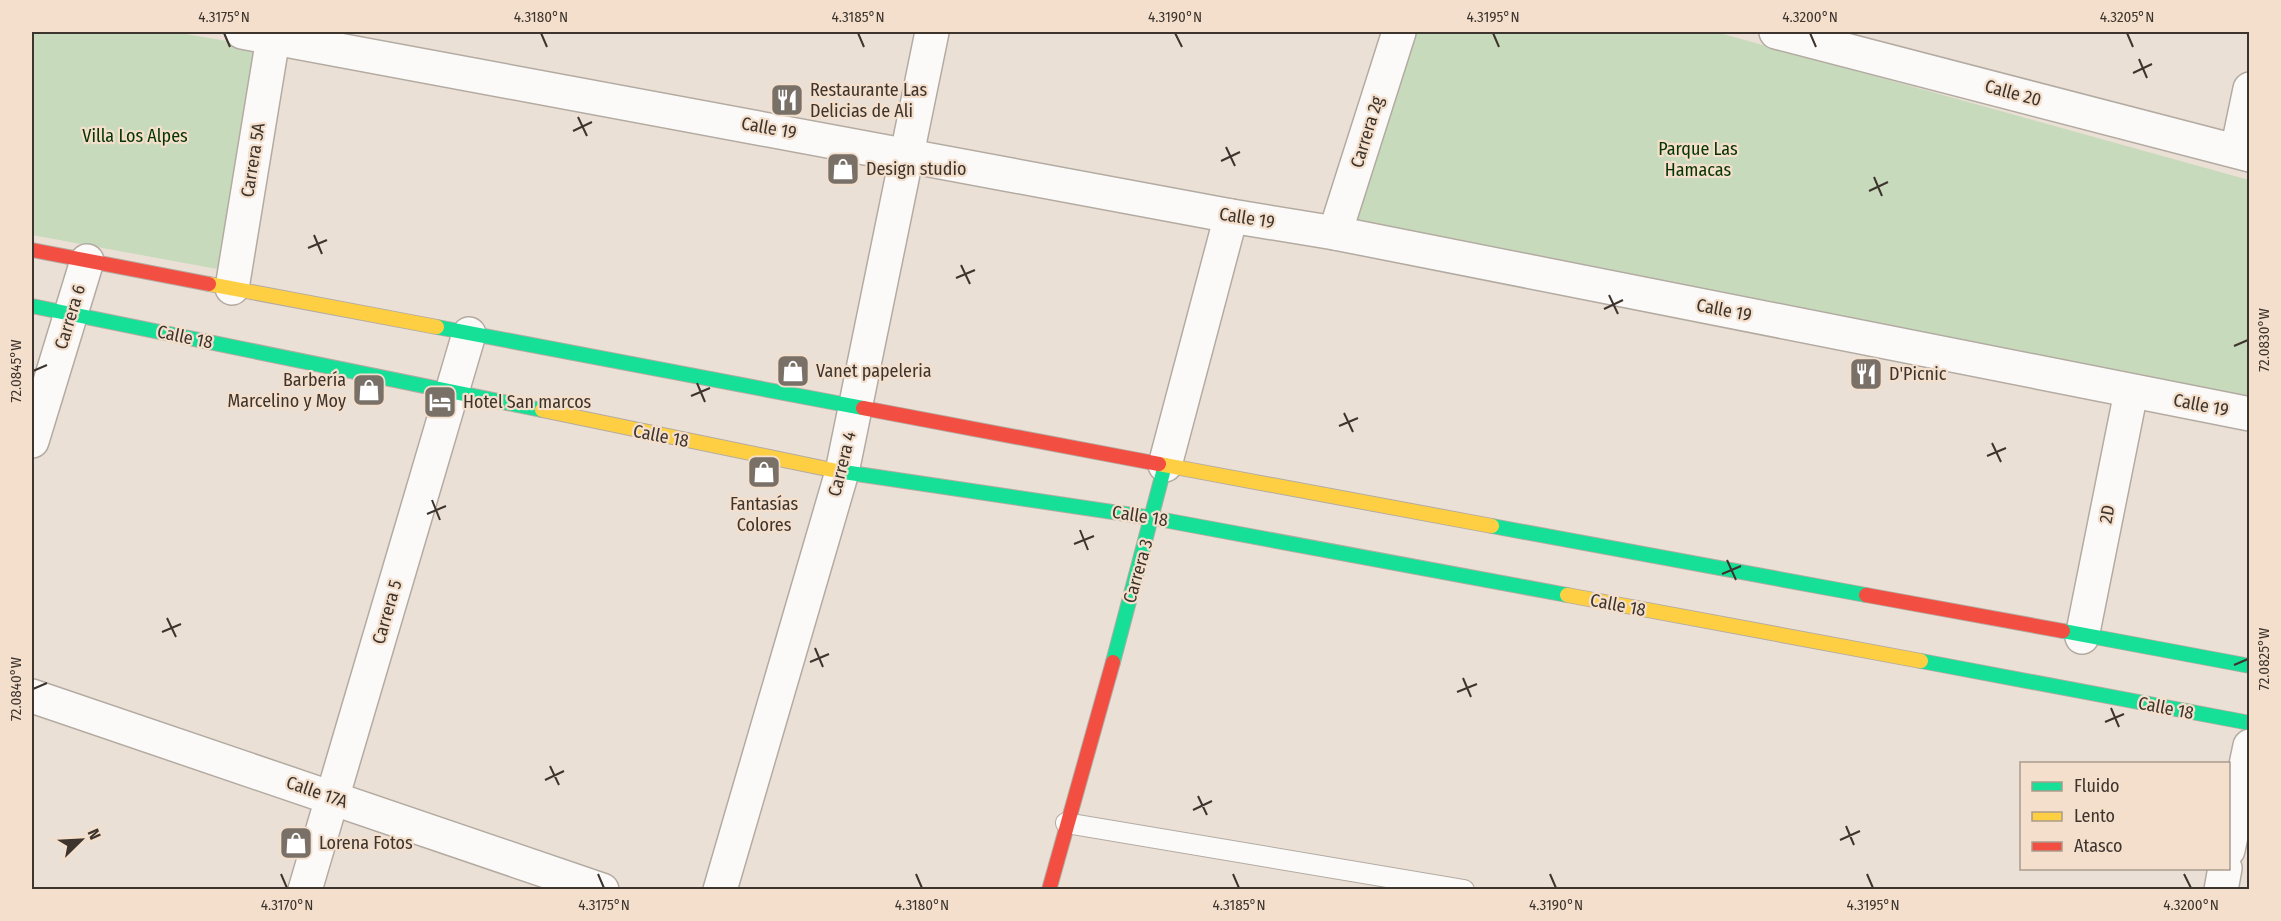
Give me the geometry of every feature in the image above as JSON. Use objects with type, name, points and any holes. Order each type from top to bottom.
[{"type":"main road","points":[[32,250],[2082,637],[2250,666]]},
{"type":"main road","name":"Calle 18","points":[[32,306],[842,472],[1153,518],[2250,723]]},
{"type":"main road","name":"Carrera 3","points":[[1049,890],[1153,518],[1165,465]]},
{"type":"street","name":"Carrera 4","points":[[720,890],[842,472],[932,32]]},
{"type":"street","name":"Carrera 2g","points":[[1335,232],[1399,32]]},
{"type":"street","name":"Calle 20","points":[[1776,32],[2243,153]]},
{"type":"street","name":"Calle 19","points":[[263,33],[1231,216],[1335,232],[2250,414]]},
{"type":"street","name":"Carrera 5A","points":[[232,288],[263,33]]},
{"type":"street","points":[[2243,153],[2250,89]]},
{"type":"street","name":"Carrera 3","points":[[1165,465],[1231,216]]},
{"type":"street","name":"Carrera 6","points":[[32,441],[87,261]]},
{"type":"street","name":"Carrera 5","points":[[305,890],[469,334]]},
{"type":"street","name":"2D","points":[[2082,637],[2132,392]]},
{"type":"street","name":"Calle 17A","points":[[32,696],[602,890]]},
{"type":"street","points":[[2230,845],[2250,746]]},
{"type":"street","points":[[2221,890],[2225,870]]},
{"type":"lane","points":[[1066,823],[1464,890]]},
{"type":"green space","name":"Villa Los Alpes","points":[[32,32],[174,32],[256,46],[217,269],[32,235]]},
{"type":"green space","name":"Parque Las Hamacas","points":[[1413,32],[1716,32],[2249,180],[2249,396],[1352,222]]},
{"type":"traffic: fast","points":[[32,306],[542,410]]},
{"type":"traffic: fast","points":[[437,327],[863,408]]},
{"type":"traffic: fast","points":[[1113,662],[1165,465]]},
{"type":"traffic: fast","points":[[837,471],[1153,518],[1567,595]]},
{"type":"traffic: fast","points":[[1492,526],[1866,595]]},
{"type":"traffic: fast","points":[[2063,631],[2250,666]]},
{"type":"traffic: fast","points":[[1921,661],[2250,723]]},
{"type":"traffic: slow","points":[[209,284],[437,327]]},
{"type":"traffic: slow","points":[[542,410],[837,471]]},
{"type":"traffic: slow","points":[[1159,464],[1492,526]]},
{"type":"traffic: slow","points":[[1567,595],[1921,661]]},
{"type":"traffic: jam","points":[[32,250],[209,284]]},
{"type":"traffic: jam","points":[[863,408],[1159,464]]},
{"type":"traffic: jam","points":[[1866,595],[2063,631]]},
{"type":"traffic: jam","points":[[1049,890],[1113,662]]},
{"type":"place","name":"Restaurante Las Delicias de Ali","points":[[787,100]]},
{"type":"place","name":"Design studio","points":[[843,169]]},
{"type":"place","name":"Vanet papeleria","points":[[793,371]]},
{"type":"place","name":"D'Picnic","points":[[1866,374]]},
{"type":"place","name":"Barbería Marcelino y Moy","points":[[369,390]]},
{"type":"place","name":"Hotel San marcos","points":[[440,402]]},
{"type":"place","name":"Fantasías Colores","points":[[764,472]]},
{"type":"place","name":"Lorena Fotos","points":[[296,843]]}]
